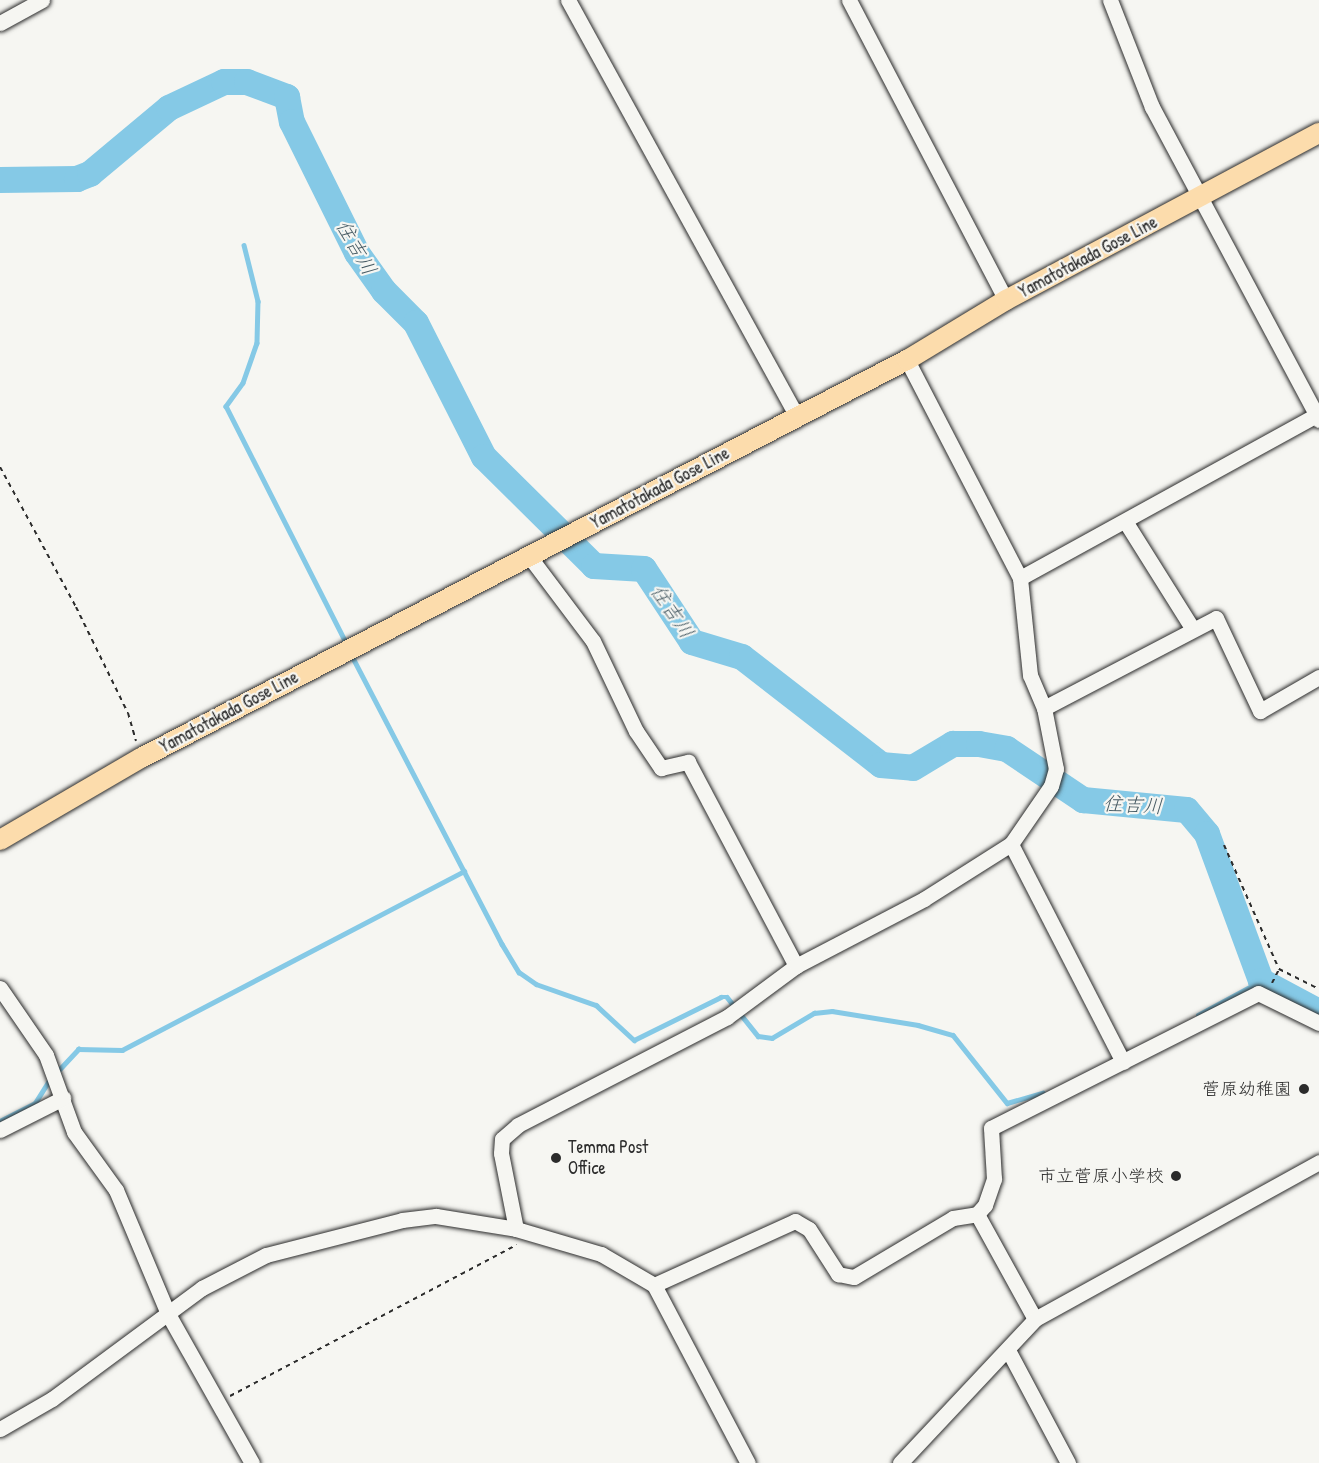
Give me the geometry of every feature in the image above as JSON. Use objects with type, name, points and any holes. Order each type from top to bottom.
[{"type":"main road","name":"Yamatotakada Gose Line","points":[[0,840],[141,758],[907,360],[1006,300],[1319,133]]},
{"type":"street","points":[[0,22],[22,4],[42,0]]},
{"type":"street","points":[[568,0],[797,416]]},
{"type":"street","points":[[849,0],[1006,300]]},
{"type":"street","points":[[1020,578],[1318,417],[1152,107],[1110,0]]},
{"type":"street","points":[[516,1229],[502,1140],[518,1125],[727,1017],[796,966],[924,899],[1011,844],[1054,776],[1044,708],[1030,675],[1020,578],[907,360]]},
{"type":"street","points":[[1125,521],[1192,628]]},
{"type":"street","points":[[529,556],[593,641],[636,731],[661,768],[688,762],[796,966]]},
{"type":"street","points":[[1044,708],[1192,628],[1216,618],[1260,711],[1319,677]]},
{"type":"street","points":[[1011,844],[1123,1062]]},
{"type":"street","points":[[0,988],[46,1055],[74,1132],[116,1190],[168,1314],[252,1463]]},
{"type":"street","points":[[977,1214],[994,1179],[991,1128],[1258,993],[1319,1023]]},
{"type":"street","points":[[0,1130],[63,1098]]},
{"type":"street","points":[[900,1463],[1035,1319],[1319,1162]]},
{"type":"street","points":[[654,1285],[795,1221],[809,1229],[838,1274],[854,1277],[953,1218],[977,1214]]},
{"type":"street","points":[[977,1214],[1035,1319]]},
{"type":"street","points":[[0,1429],[52,1399],[202,1288],[266,1255],[340,1234],[436,1216],[516,1229],[601,1254],[654,1285],[748,1463]]},
{"type":"street","points":[[1008,1350],[1068,1463]]},
{"type":"path","points":[[0,467],[128,713],[141,758]]},
{"type":"path","points":[[1224,845],[1279,969],[1319,989]]},
{"type":"path","points":[[219,1402],[539,1235]]},
{"type":"waterway","name":"住吉川","points":[[0,180],[77,179],[90,174],[169,108],[224,82],[247,82],[287,97],[292,122],[357,253],[384,291],[416,323],[484,457],[594,566],[644,569],[692,642],[742,657],[881,765],[913,768],[953,744],[979,744],[1007,749],[1083,800],[1187,810],[1207,834],[1261,981],[1319,1012]]},
{"type":"waterway","points":[[244,245],[258,301],[257,343],[243,383],[226,406],[348,646]]},
{"type":"waterway","points":[[351,654],[502,944],[519,972],[536,984],[596,1005],[634,1040],[721,997],[727,997],[758,1036],[772,1038],[814,1013],[832,1011],[918,1025],[953,1035],[1007,1103],[1043,1093]]},
{"type":"waterway","points":[[56,1073],[78,1049],[122,1050],[464,871]]},
{"type":"waterway","points":[[1198,1015],[1261,981]]},
{"type":"waterway","points":[[0,1121],[35,1103],[50,1079]]},
{"type":"place","name":"菅原幼稚園","points":[[1304,1089]]},
{"type":"place","name":"Temma Post Office","points":[[556,1158]]},
{"type":"place","name":"市立菅原小学校","points":[[1176,1176]]}]
